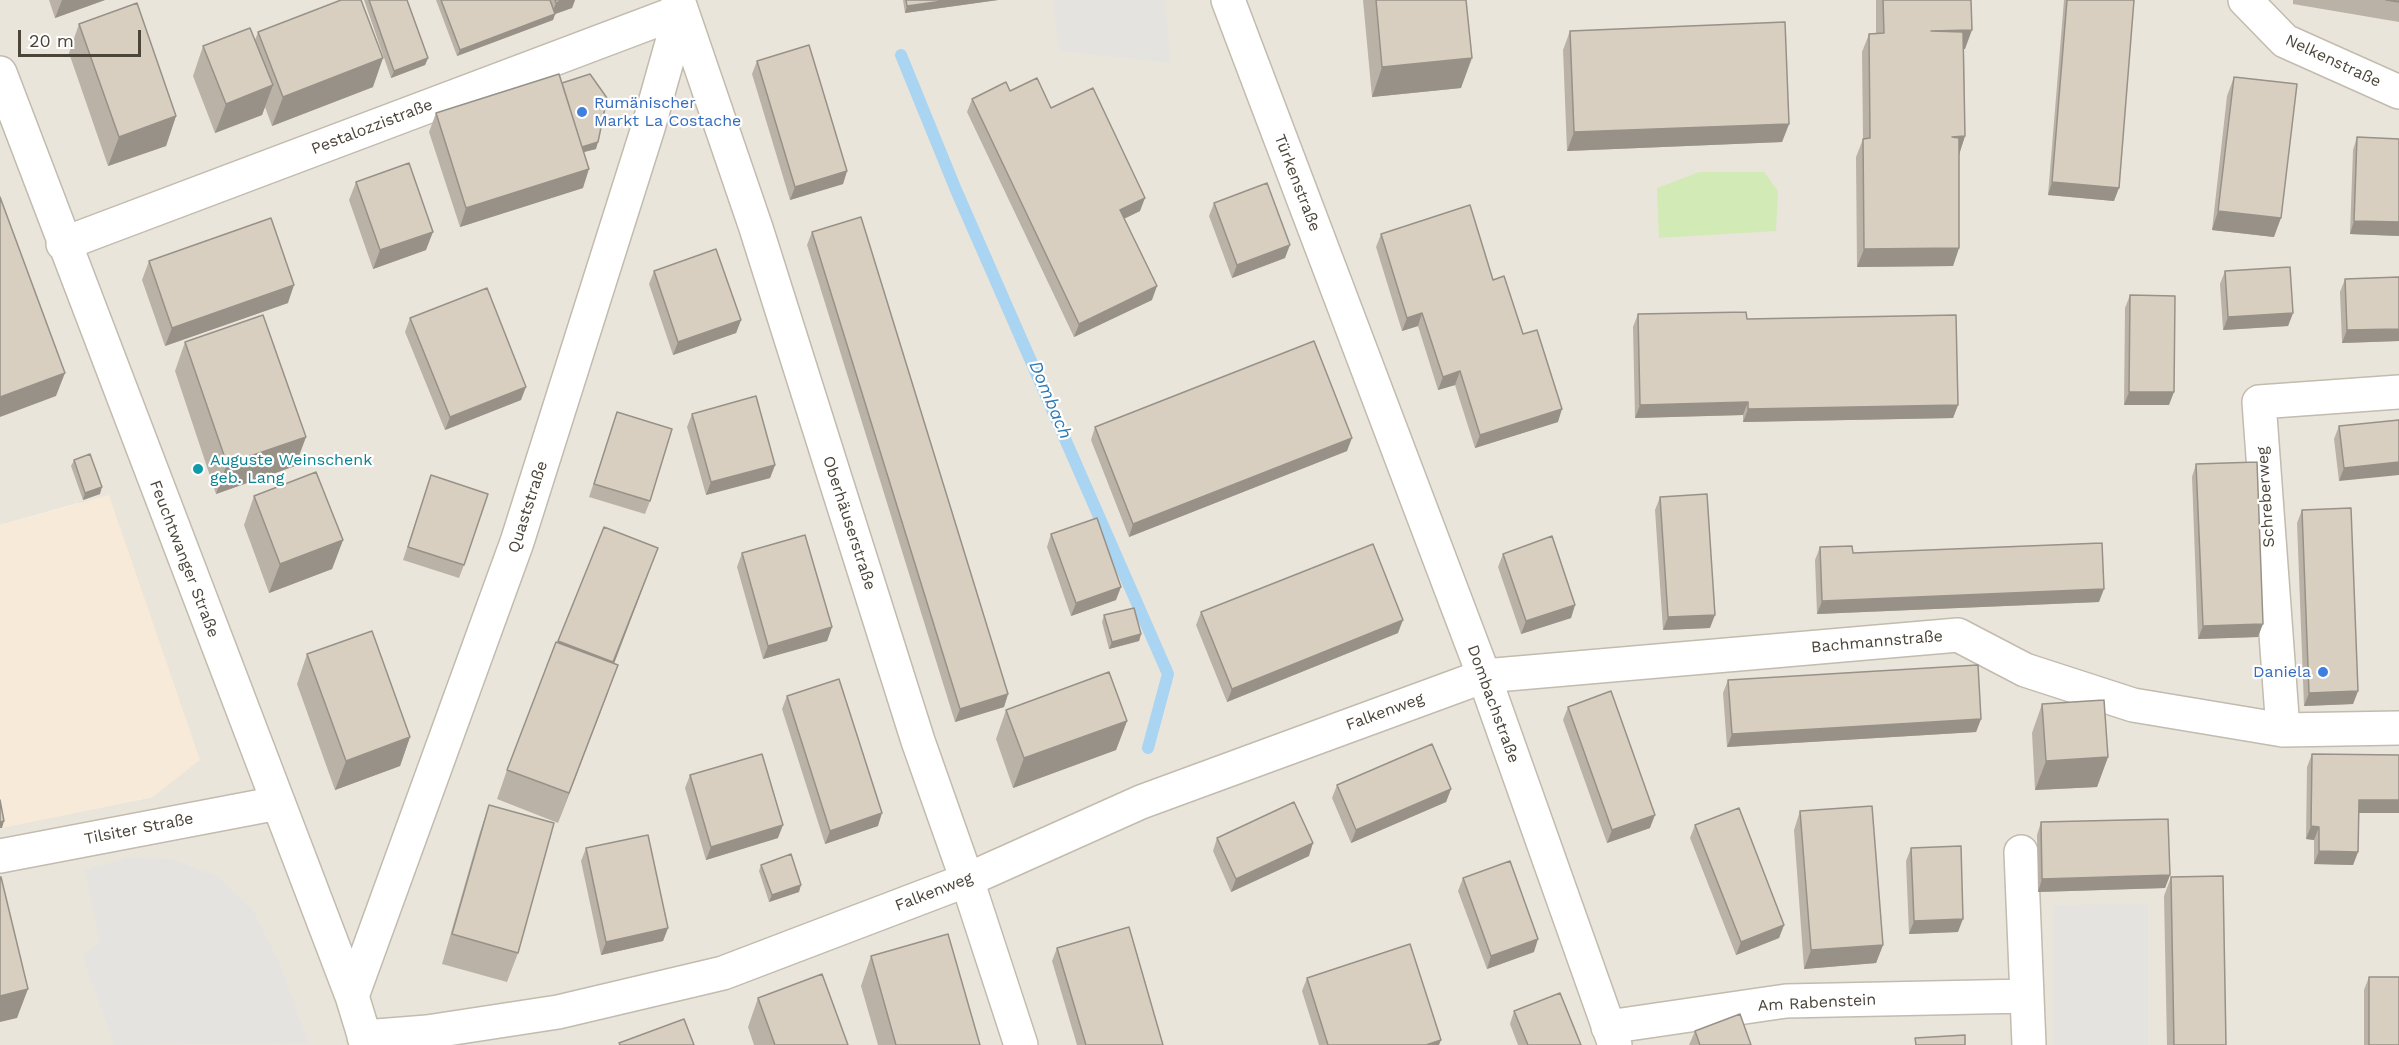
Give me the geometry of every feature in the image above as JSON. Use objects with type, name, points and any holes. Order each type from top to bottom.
[{"type":"street","name":"Türkenstraße","points":[[1228,0],[1366,366]]},
{"type":"street","name":"Nelkenstraße","points":[[2245,0],[2285,41],[2399,92]]},
{"type":"street","name":"Pestalozzistraße","points":[[63,243],[679,5]]},
{"type":"street","name":"Oberhäuserstraße","points":[[679,5],[756,228],[918,741],[968,880],[1021,1045]]},
{"type":"street","name":"Quaststraße","points":[[352,996],[518,542],[648,128],[679,5]]},
{"type":"street","name":"Feuchtwanger Straße","points":[[0,73],[352,996],[365,1041]]},
{"type":"street","name":"Dombachstraße","points":[[1366,366],[1484,676],[1611,1036]]},
{"type":"street","name":"Schreberweg","points":[[2283,730],[2259,402],[2399,392]]},
{"type":"street","name":"Bachmannstraße","points":[[1484,676],[1958,635],[2025,670],[2133,705],[2283,730],[2399,728]]},
{"type":"street","name":"Falkenweg","points":[[365,1041],[558,1012],[723,973],[968,880],[1171,790],[1484,676]]},
{"type":"street","name":"Tilsiter Straße","points":[[0,856],[278,803]]},
{"type":"street","points":[[2021,852],[2029,1045]]},
{"type":"street","name":"Am Rabenstein","points":[[1611,1036],[1786,1001],[2027,996]]},
{"type":"shaded area","points":[[0,0],[2399,0],[2399,1045],[0,1045],[0,828],[153,797],[78,503],[0,525]]},
{"type":"shaded area","points":[[1053,0],[1165,0],[1171,63],[1059,51]]},
{"type":"shaded area","points":[[109,495],[200,760],[153,797],[0,828],[0,525]]},
{"type":"shaded area","points":[[129,857],[173,859],[216,876],[253,910],[280,964],[309,1043],[114,1045],[82,955],[100,944],[85,870]]},
{"type":"shaded area","points":[[2148,904],[2148,1045],[2053,1045],[2053,905]]},
{"type":"green space","points":[[1699,172],[1764,172],[1778,191],[1776,231],[1659,238],[1657,188]]},
{"type":"building","points":[[341,0],[361,0],[383,58],[283,97],[258,32]]},
{"type":"building","points":[[369,0],[407,0],[428,58],[394,71]]},
{"type":"building","points":[[441,0],[550,0],[555,14],[460,50]]},
{"type":"building","points":[[906,0],[950,0],[907,6]]},
{"type":"building","points":[[1376,0],[1466,0],[1472,58],[1382,67]]},
{"type":"building","points":[[1883,0],[1971,0],[1972,30],[1931,31],[1963,32],[1965,136],[1952,137],[1959,138],[1959,248],[1864,249],[1863,139],[1870,138],[1869,34],[1884,33]]},
{"type":"building","points":[[2067,0],[2134,0],[2119,188],[2052,182]]},
{"type":"building","points":[[137,3],[176,116],[119,137],[79,24]]},
{"type":"building","points":[[1785,22],[1789,124],[1574,132],[1570,31]]},
{"type":"building","points":[[250,28],[273,85],[226,104],[203,46]]},
{"type":"building","points":[[809,45],[847,171],[795,187],[757,61]]},
{"type":"building","points":[[559,74],[589,169],[466,208],[436,113]]},
{"type":"building","points":[[590,74],[607,98],[598,142],[582,147],[562,83]]},
{"type":"building","points":[[2234,77],[2297,84],[2281,218],[2218,211]]},
{"type":"building","points":[[1037,78],[1051,108],[1093,88],[1145,198],[1120,210],[1157,286],[1079,324],[972,99],[1006,82],[1010,91]]},
{"type":"building","points":[[2357,137],[2399,139],[2399,222],[2354,221]]},
{"type":"building","points":[[409,163],[433,232],[380,250],[356,182]]},
{"type":"building","points":[[1267,183],[1290,245],[1237,265],[1214,203]]},
{"type":"building","points":[[0,197],[65,373],[0,397]]},
{"type":"building","points":[[1470,205],[1493,280],[1504,276],[1523,334],[1537,330],[1562,409],[1480,435],[1460,371],[1443,377],[1422,313],[1407,318],[1381,234]]},
{"type":"building","points":[[861,217],[1008,694],[960,709],[812,232]]},
{"type":"building","points":[[271,218],[294,285],[172,328],[149,261]]},
{"type":"building","points":[[716,249],[741,320],[678,342],[654,271]]},
{"type":"building","points":[[2290,267],[2293,313],[2228,317],[2225,271]]},
{"type":"building","points":[[2399,277],[2399,329],[2347,330],[2345,279]]},
{"type":"building","points":[[487,288],[526,387],[450,417],[410,318]]},
{"type":"building","points":[[2130,295],[2175,296],[2174,392],[2129,392]]},
{"type":"building","points":[[1746,312],[1747,319],[1956,315],[1958,405],[1748,409],[1748,402],[1640,405],[1638,314]]},
{"type":"building","points":[[263,315],[306,437],[227,464],[185,342]]},
{"type":"building","points":[[1314,341],[1352,438],[1133,524],[1095,427]]},
{"type":"building","points":[[756,396],[775,465],[711,482],[692,414]]},
{"type":"building","points":[[617,412],[672,429],[650,501],[594,484]]},
{"type":"building","points":[[2399,420],[2399,462],[2344,468],[2339,426]]},
{"type":"building","points":[[90,454],[102,487],[85,493],[74,460]]},
{"type":"building","points":[[2257,462],[2263,624],[2203,626],[2196,464]]},
{"type":"building","points":[[316,472],[343,540],[280,564],[254,496]]},
{"type":"building","points":[[431,475],[488,494],[464,565],[408,547]]},
{"type":"building","points":[[1707,494],[1715,615],[1668,617],[1660,497]]},
{"type":"building","points":[[2351,508],[2358,691],[2309,693],[2302,510]]},
{"type":"building","points":[[1097,518],[1121,587],[1076,603],[1051,534]]},
{"type":"building","points":[[604,527],[658,548],[613,662],[558,641]]},
{"type":"building","points":[[805,535],[832,627],[768,646],[742,553]]},
{"type":"building","points":[[1552,536],[1575,605],[1526,621],[1503,554]]},
{"type":"building","points":[[2102,543],[2104,589],[1822,601],[1820,547],[1852,546],[1853,553]]},
{"type":"building","points":[[1373,544],[1403,620],[1232,689],[1201,612]]},
{"type":"building","points":[[1134,608],[1141,634],[1112,642],[1104,615]]},
{"type":"building","points":[[372,631],[410,737],[346,761],[307,654]]},
{"type":"building","points":[[556,642],[618,665],[569,793],[507,770]]},
{"type":"building","points":[[1978,665],[1981,719],[1732,734],[1728,680]]},
{"type":"building","points":[[1109,672],[1127,721],[1024,758],[1006,710]]},
{"type":"building","points":[[839,679],[882,813],[830,831],[787,696]]},
{"type":"building","points":[[1611,691],[1655,815],[1612,830],[1568,707]]},
{"type":"building","points":[[2104,700],[2108,757],[2046,761],[2042,704]]},
{"type":"building","points":[[1432,744],[1451,789],[1356,830],[1337,785]]},
{"type":"building","points":[[762,754],[783,825],[711,847],[690,775]]},
{"type":"building","points":[[2312,754],[2399,755],[2399,800],[2359,800],[2358,852],[2319,851],[2319,827],[2311,826]]},
{"type":"building","points":[[0,800],[4,821],[0,822]]},
{"type":"building","points":[[1294,802],[1313,843],[1236,879],[1217,838]]},
{"type":"building","points":[[489,805],[554,823],[518,953],[452,934]]},
{"type":"building","points":[[1872,806],[1883,945],[1811,950],[1800,811]]},
{"type":"building","points":[[1739,808],[1784,925],[1741,942],[1695,825]]},
{"type":"building","points":[[2168,819],[2170,875],[2042,879],[2041,822]]},
{"type":"building","points":[[648,835],[668,928],[606,942],[586,848]]},
{"type":"building","points":[[1961,846],[1963,919],[1914,921],[1911,848]]},
{"type":"building","points":[[791,854],[801,885],[772,895],[761,865]]},
{"type":"building","points":[[1510,861],[1538,939],[1491,956],[1463,878]]},
{"type":"building","points":[[2223,876],[2226,1045],[2174,1045],[2171,877]]},
{"type":"building","points":[[0,877],[28,989],[0,996]]},
{"type":"building","points":[[1129,927],[1163,1045],[1086,1045],[1057,948]]},
{"type":"building","points":[[948,934],[980,1045],[896,1045],[871,956]]},
{"type":"building","points":[[1410,944],[1441,1040],[1426,1045],[1328,1045],[1307,978]]},
{"type":"building","points":[[822,974],[848,1045],[775,1045],[758,998]]},
{"type":"building","points":[[2369,977],[2399,977],[2399,1045],[2369,1045]]},
{"type":"building","points":[[1560,993],[1581,1045],[1528,1045],[1514,1011]]},
{"type":"building","points":[[1740,1014],[1751,1045],[1700,1045],[1695,1031]]},
{"type":"building","points":[[684,1019],[694,1045],[620,1045],[619,1043]]},
{"type":"building","points":[[1965,1035],[1965,1045],[1916,1045],[1915,1038]]},
{"type":"waterway","name":"Dombach","points":[[901,55],[956,190],[1168,674],[1148,748]]},
{"type":"place","name":"Rumänischer Markt La Costache","points":[[582,112]]},
{"type":"place","name":"Auguste Weinschenk geb. Lang","points":[[198,469]]},
{"type":"place","name":"Daniela","points":[[2323,672]]}]
